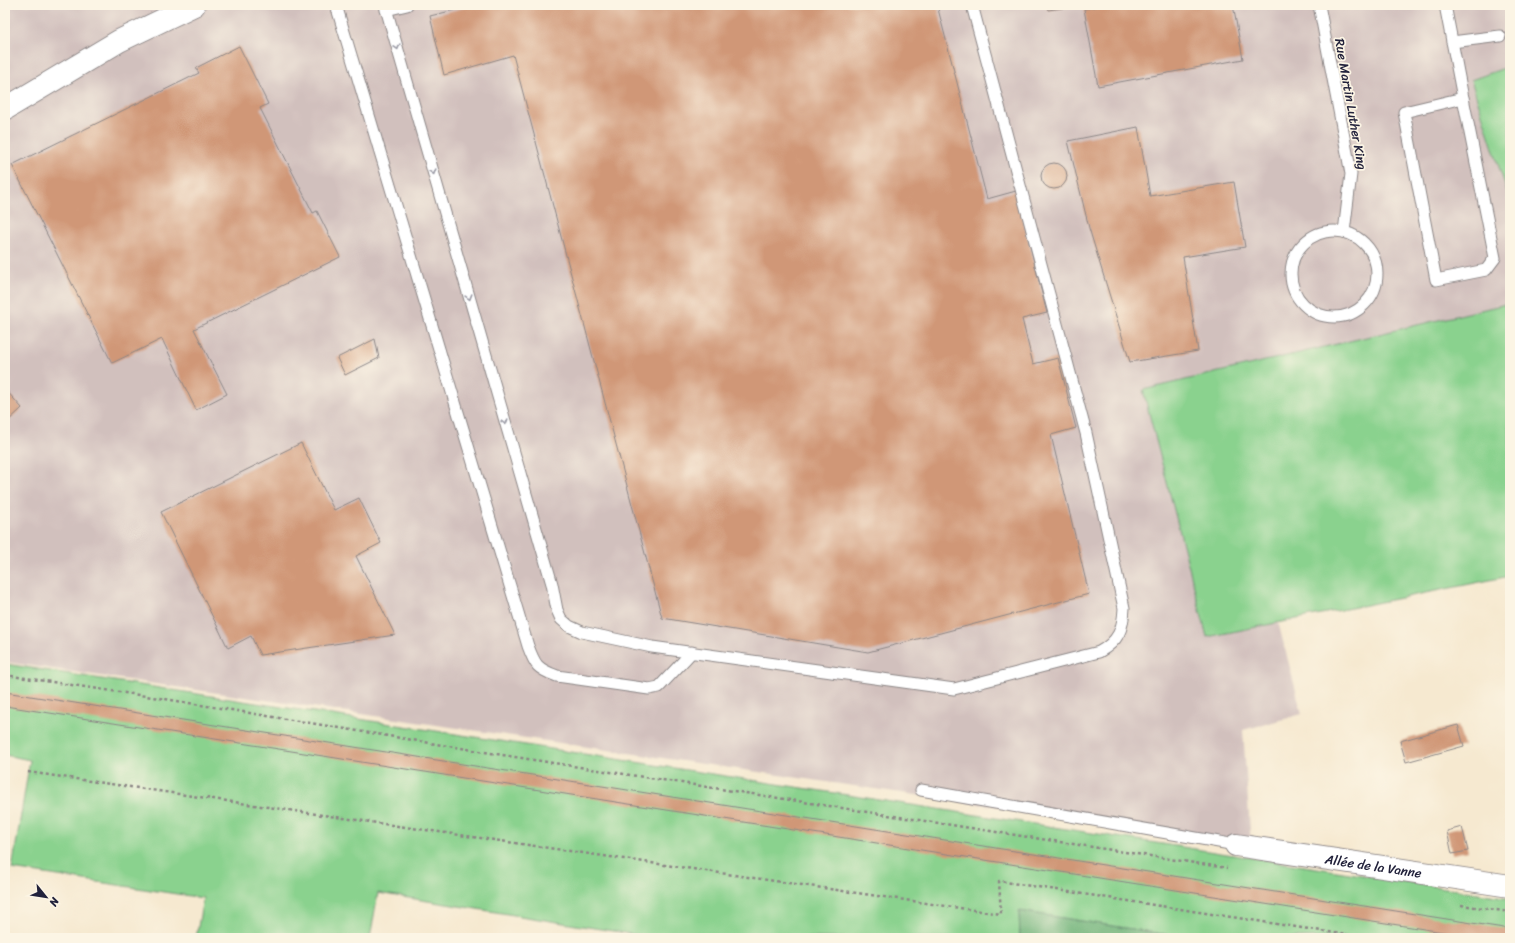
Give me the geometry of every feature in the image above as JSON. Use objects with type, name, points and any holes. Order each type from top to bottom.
[{"type":"street","points":[[5,109],[118,41],[194,5]]},
{"type":"street","name":"Allée de la Vanne","points":[[1236,846],[1510,886]]},
{"type":"lane","points":[[336,5],[521,623],[535,665],[544,672],[557,676],[649,689],[659,686],[692,652]]},
{"type":"lane","points":[[407,5],[386,7],[552,584],[557,610],[561,619],[569,626],[582,632],[652,647],[954,688],[1099,652],[1112,643],[1123,624],[1124,608],[1086,433],[972,5]]},
{"type":"lane","name":"Rue Martin Luther King","points":[[1319,5],[1351,174],[1344,232]]},
{"type":"lane","points":[[1445,5],[1495,258],[1486,270],[1436,280],[1404,112],[1463,98]]},
{"type":"lane","points":[[1452,42],[1500,36]]},
{"type":"lane","points":[[1335,230],[1344,232],[1354,235],[1370,249],[1376,262],[1378,276],[1373,293],[1358,310],[1337,317],[1316,314],[1301,302],[1291,284],[1291,264],[1300,246],[1318,233],[1335,230]]},
{"type":"lane","points":[[921,790],[1236,846]]},
{"type":"path","points":[[5,674],[1231,869]]},
{"type":"path","points":[[28,772],[1001,914],[999,881],[1367,938]]},
{"type":"path","points":[[1459,904],[1510,912]]},
{"type":"shaded area","points":[[5,5],[1510,5],[1510,66],[1471,80],[1510,201],[1510,303],[1144,390],[1207,637],[1278,622],[1302,714],[1243,730],[1251,844],[5,662]]},
{"type":"green space","points":[[1510,66],[1510,201],[1471,80]]},
{"type":"green space","points":[[1510,303],[1510,576],[1207,637],[1143,390]]},
{"type":"green space","points":[[5,664],[1510,898],[1510,938],[1188,938],[1019,911],[1020,938],[656,938],[378,893],[370,938],[196,938],[203,898],[12,869],[30,760],[5,755]]},
{"type":"green space","points":[[1019,911],[1188,938],[1020,938]]},
{"type":"building","points":[[475,5],[937,5],[987,199],[1016,191],[1047,313],[1022,319],[1033,364],[1058,358],[1076,428],[1051,435],[1089,594],[868,652],[662,618],[513,55],[444,75],[430,16]]},
{"type":"building","points":[[1046,5],[1062,5],[1063,8],[1048,10]]},
{"type":"building","points":[[1104,5],[1233,5],[1243,59],[1098,86],[1084,9]]},
{"type":"building","points":[[239,46],[268,104],[260,108],[313,213],[317,211],[340,257],[194,329],[227,394],[196,410],[162,339],[112,363],[12,165],[199,73],[196,68]]},
{"type":"building","points":[[1138,127],[1150,196],[1234,182],[1245,247],[1183,257],[1198,351],[1130,362],[1089,228],[1068,141]]},
{"type":"building","points":[[1054,163],[1063,167],[1067,176],[1063,185],[1054,189],[1045,185],[1041,176],[1045,167]]},
{"type":"building","points":[[375,339],[379,358],[345,375],[337,358]]},
{"type":"building","points":[[5,389],[22,408],[5,424]]},
{"type":"building","points":[[301,443],[334,510],[359,498],[381,543],[356,556],[395,635],[260,655],[251,636],[228,648],[161,512]]},
{"type":"building","points":[[5,692],[1510,929],[1510,938],[1481,938],[5,706]]},
{"type":"building","points":[[1458,725],[1464,746],[1406,762],[1400,741]]},
{"type":"building","points":[[1462,827],[1468,851],[1452,854],[1447,831]]}]
